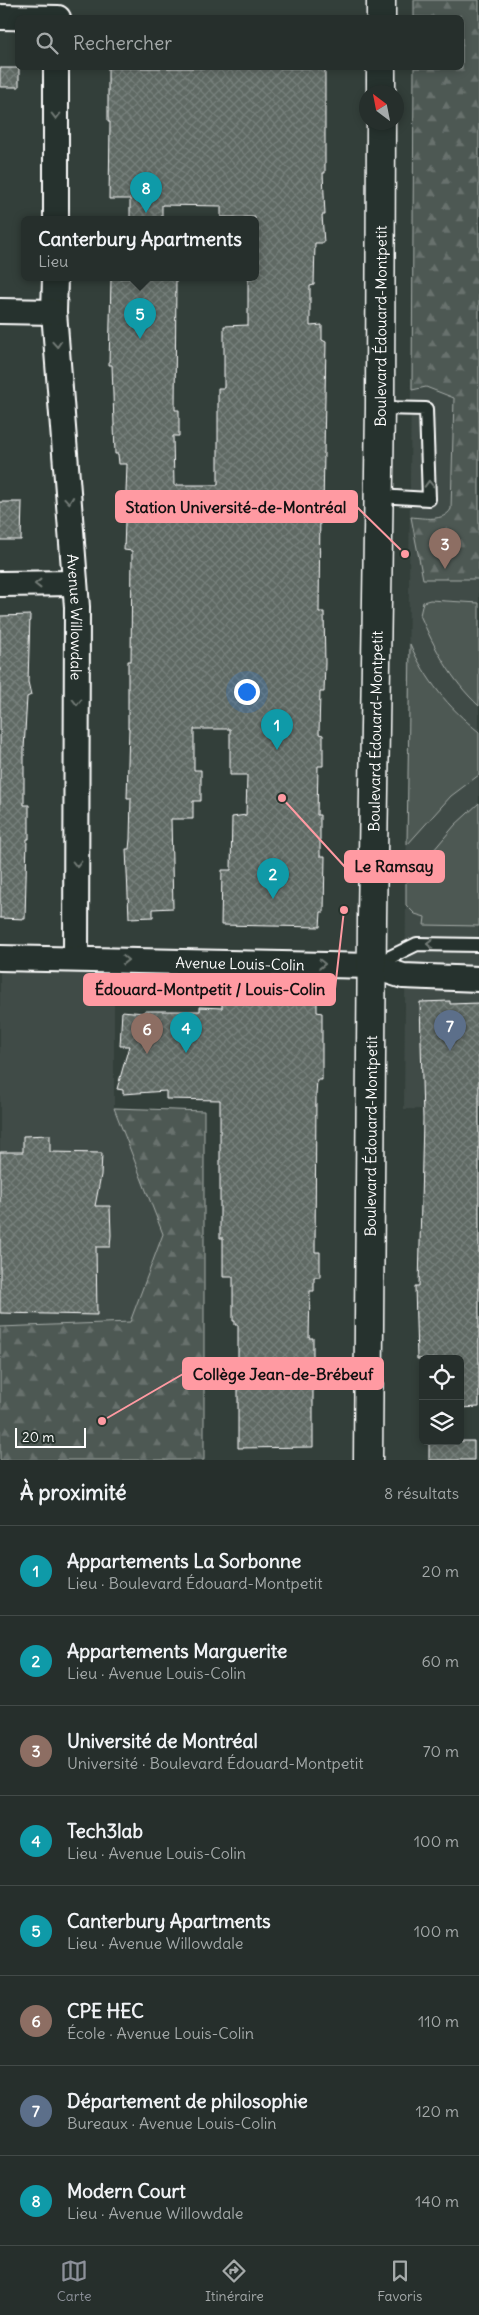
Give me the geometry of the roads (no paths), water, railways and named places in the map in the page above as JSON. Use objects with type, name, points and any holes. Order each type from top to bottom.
[{"type":"street","points":[[56,0],[57,15]]},
{"type":"street","points":[[381,0],[381,15]]},
{"type":"street","points":[[0,17],[15,17]]},
{"type":"street","points":[[56,70],[56,216]]},
{"type":"street","points":[[381,70],[381,85]]},
{"type":"street","name":"Boulevard Édouard-Montpetit","points":[[368,1460],[372,966],[380,408],[381,130]]},
{"type":"street","name":"Avenue Willowdale","points":[[55,281],[54,312],[75,583],[76,958]]},
{"type":"street","points":[[0,311],[54,312]]},
{"type":"street","points":[[0,584],[75,583]]},
{"type":"street","name":"Avenue Louis-Colin","points":[[0,958],[76,958],[372,966],[403,976],[479,979]]},
{"type":"lane","points":[[378,496],[429,499],[426,409],[380,408]]},
{"type":"lane","points":[[372,966],[417,944],[479,945]]},
{"type":"place","name":"Modern Court","points":[[146,213]]},
{"type":"place","name":"Canterbury Apartments","points":[[140,339]]},
{"type":"place","name":"Station Université-de-Montréal","points":[[405,554]]},
{"type":"place","name":"Université de Montréal","points":[[445,569]]},
{"type":"place","name":"Appartements La Sorbonne","points":[[277,750]]},
{"type":"place","name":"Le Ramsay","points":[[282,798]]},
{"type":"place","name":"Appartements Marguerite","points":[[273,899]]},
{"type":"place","name":"Édouard-Montpetit / Louis-Colin","points":[[344,910]]},
{"type":"place","name":"Département de philosophie","points":[[450,1051]]},
{"type":"place","name":"Tech3lab","points":[[186,1053]]},
{"type":"place","name":"CPE HEC","points":[[147,1054]]},
{"type":"place","name":"Collège Jean-de-Brébeuf","points":[[102,1421]]}]
